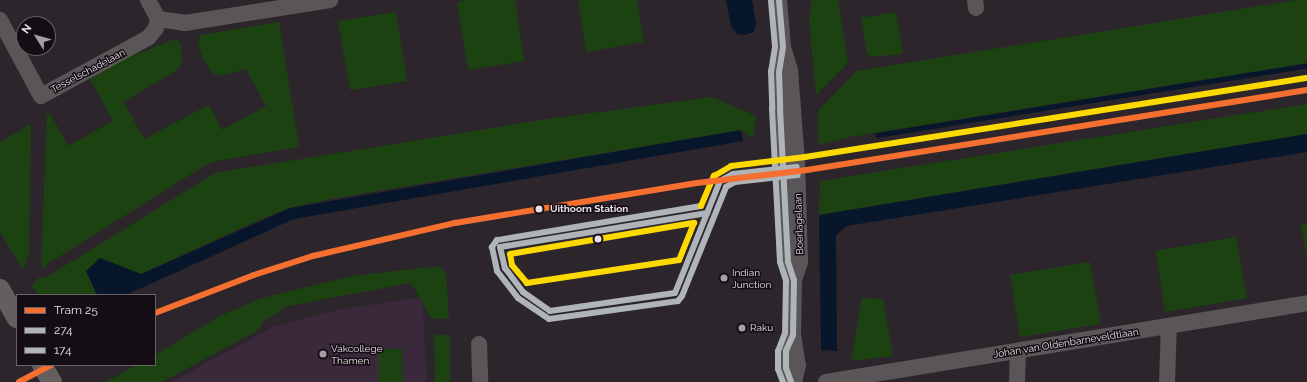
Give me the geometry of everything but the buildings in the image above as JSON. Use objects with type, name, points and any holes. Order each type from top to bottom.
[{"type":"main road","points":[[1,288],[16,316]]},
{"type":"main road","points":[[43,366],[52,382]]},
{"type":"street","points":[[148,0],[158,19],[185,23],[330,0]]},
{"type":"street","name":"Boerlagelaan","points":[[779,0],[783,47],[790,70],[791,168],[800,262],[794,280],[793,335],[798,365],[794,382]]},
{"type":"street","name":"Tesselschadelaan","points":[[0,20],[41,96],[148,38],[156,28],[158,19]]},
{"type":"street","name":"Johan van Oldenbarneveldtlaan","points":[[826,382],[874,379],[1018,352],[1307,303]]},
{"type":"street","points":[[1167,382],[1169,326]]},
{"type":"street","name":"Boerlagelaan","points":[[791,382],[786,368],[786,351],[793,335]]},
{"type":"street","points":[[479,344],[480,382]]},
{"type":"street","points":[[1017,382],[1018,352]]},
{"type":"shaded area","name":"Vakcollege Thamen","points":[[422,297],[427,382],[171,382],[273,327],[337,310]]},
{"type":"green space","points":[[467,0],[515,0],[524,61],[468,70],[457,2]]},
{"type":"green space","points":[[578,0],[637,0],[644,42],[586,52]]},
{"type":"green space","points":[[812,0],[838,0],[848,63],[816,95],[809,21]]},
{"type":"green space","points":[[1296,0],[1307,0],[1307,63],[850,137],[818,145],[818,111],[857,71]]},
{"type":"green space","points":[[396,12],[407,81],[350,90],[338,21]]},
{"type":"green space","points":[[896,12],[903,54],[871,57],[867,53],[861,18]]},
{"type":"green space","points":[[279,22],[299,147],[217,161],[204,166],[41,268],[47,114],[50,113],[68,146],[113,121],[90,79],[122,60],[177,38],[181,45],[182,63],[177,70],[124,102],[144,139],[209,105],[222,130],[266,106],[246,69],[220,76],[212,73],[203,59],[198,43],[200,35]]},
{"type":"green space","points":[[712,97],[756,116],[753,138],[741,130],[325,200],[290,208],[266,217],[141,274],[100,258],[86,271],[97,294],[37,294],[32,285],[40,277],[45,278],[215,173],[540,120]]},
{"type":"green space","points":[[1307,104],[1307,134],[819,215],[820,181]]},
{"type":"green space","points":[[31,124],[29,252],[23,270],[0,232],[0,142]]},
{"type":"green space","points":[[1307,224],[1307,258],[1301,225]]},
{"type":"green space","points":[[1236,237],[1247,298],[1165,312],[1156,251]]},
{"type":"green space","points":[[1090,262],[1101,324],[1020,337],[1010,275]]},
{"type":"green space","points":[[440,267],[446,273],[449,318],[432,319],[411,283],[288,306],[264,321],[257,331],[162,382],[106,382],[134,366],[156,366],[156,354],[220,316],[262,298],[351,276]]},
{"type":"green space","points":[[862,298],[883,299],[893,356],[851,361]]},
{"type":"green space","points":[[434,335],[450,335],[450,382],[435,382]]},
{"type":"green space","points":[[379,349],[402,349],[403,382],[379,382]]},
{"type":"water","points":[[726,0],[752,0],[756,23],[754,32],[745,35],[737,34],[731,26]]},
{"type":"water","points":[[741,130],[743,141],[294,219],[128,294],[97,294],[86,271],[100,258],[141,274],[290,208]]},
{"type":"water","points":[[1307,134],[1307,152],[846,226],[836,236],[837,351],[821,350],[819,215]]},
{"type":"waterway","points":[[877,135],[1307,65]]},
{"type":"tram line","name":"25","points":[[156,313],[254,275],[313,256],[455,223],[697,183],[807,170],[1307,90]]},
{"type":"tram line","name":"25","points":[[19,382],[49,366]]},
{"type":"transit line","name":"274","points":[[779,0],[783,47],[779,72],[780,109],[788,262],[794,280],[793,335],[786,351],[786,368],[791,382]]},
{"type":"transit line","name":"174","points":[[771,1],[775,47],[771,71],[772,109],[780,262],[786,281],[785,333],[778,351],[778,369],[783,382]]},
{"type":"transit line","points":[[701,206],[714,176],[731,166],[805,157],[1306,78]]},
{"type":"transit line","name":"274","points":[[500,247],[505,268],[523,292],[550,311],[675,293],[720,181],[733,174],[797,167]]},
{"type":"transit line","name":"174","points":[[701,206],[497,240],[492,247],[497,271],[518,298],[549,319],[678,301],[682,296],[726,187],[735,182],[798,175]]},
{"type":"transit line","name":"274","points":[[500,247],[707,213]]},
{"type":"transit line","points":[[694,223],[679,260],[527,283],[512,265],[510,254],[694,223]]},
{"type":"place","name":"Uithoorn Station","points":[[539,209]]},
{"type":"place","name":"Indian Junction","points":[[724,278]]},
{"type":"place","name":"Raku","points":[[742,328]]},
{"type":"place","name":"Vakcollege Thamen","points":[[323,354]]}]
